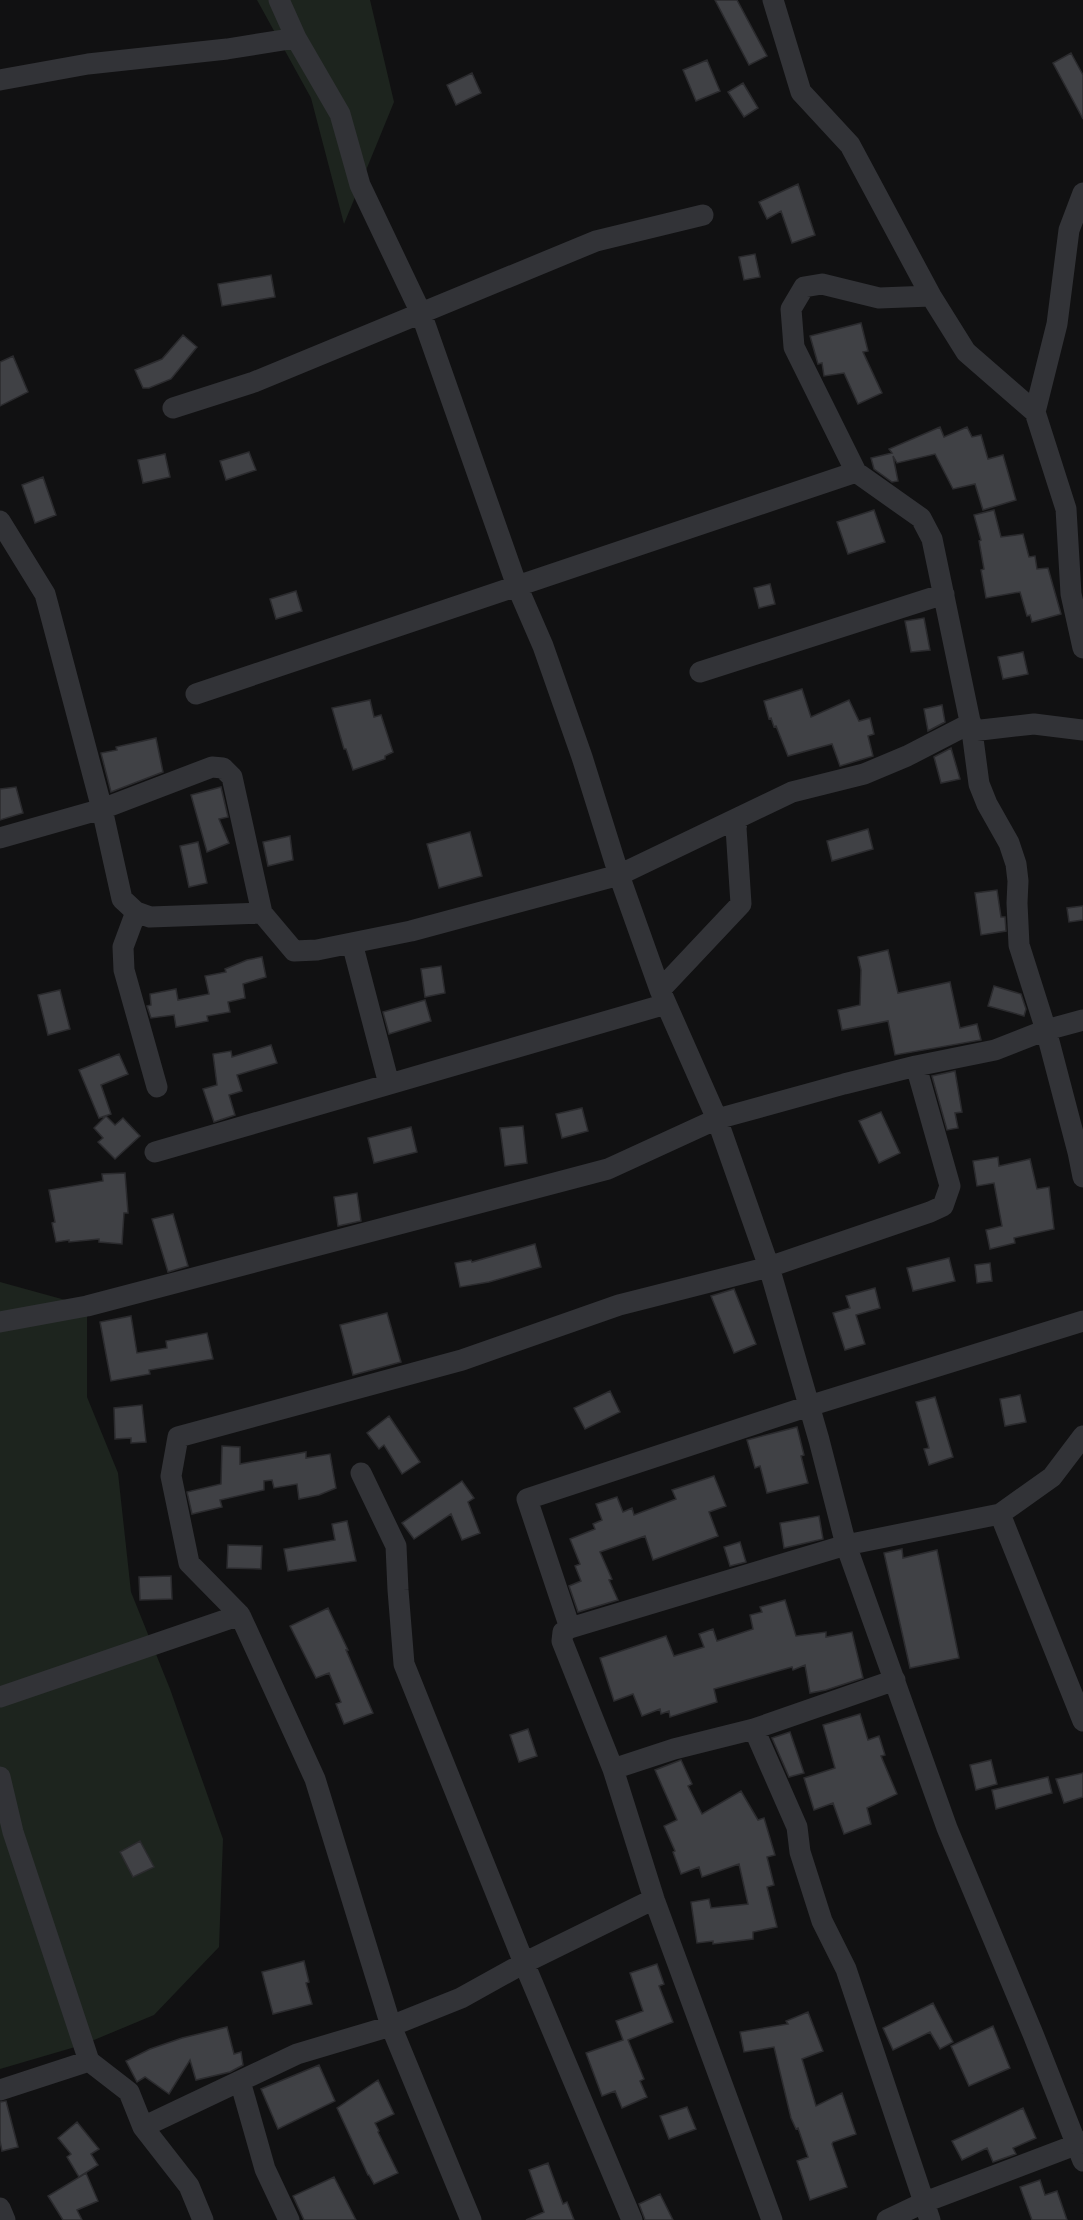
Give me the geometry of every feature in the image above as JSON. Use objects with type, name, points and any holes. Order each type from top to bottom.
[{"type":"street","points":[[279,0],[296,38],[340,114],[360,185],[421,314],[517,586],[543,646],[582,757],[619,875],[663,997],[717,1119],[770,1267],[846,1545],[947,1828],[1081,2149],[928,2211],[887,2220]]},
{"type":"street","points":[[773,0],[801,92],[850,146],[931,296],[966,352],[1035,412],[1066,509],[1071,594],[1083,648]]},
{"type":"street","points":[[0,80],[88,64],[227,49],[296,38]]},
{"type":"street","points":[[1035,412],[1057,324],[1069,230],[1083,193]]},
{"type":"street","points":[[173,408],[254,381],[597,241],[703,216]]},
{"type":"street","points":[[931,296],[879,297],[822,284],[804,287],[791,309],[794,347],[856,472],[921,518],[932,539],[971,727],[979,784],[987,804],[1009,843],[1016,864],[1019,945],[1046,1030],[1083,1177]]},
{"type":"street","points":[[196,694],[856,472]]},
{"type":"street","points":[[0,521],[45,594],[102,809],[122,899],[136,912],[150,917],[262,913]]},
{"type":"street","points":[[700,672],[945,594]]},
{"type":"street","points":[[0,838],[102,809],[212,767],[223,768],[232,777],[262,913],[294,951],[317,950],[436,925],[619,875],[792,792],[864,774],[971,727],[1034,724],[1083,730]]},
{"type":"street","points":[[155,1152],[389,1084],[663,997],[741,904],[736,828],[738,818]]},
{"type":"street","points":[[136,912],[123,947],[124,970],[158,1087]]},
{"type":"street","points":[[352,943],[389,1084]]},
{"type":"street","points":[[0,1322],[87,1306],[608,1169],[717,1119],[916,1066],[994,1050],[1046,1030],[1083,1020]]},
{"type":"street","points":[[471,2220],[391,2026],[315,1779],[240,1614],[189,1563],[171,1476],[178,1437],[462,1360],[619,1305],[770,1267],[943,1206],[950,1186],[916,1066]]},
{"type":"street","points":[[570,1628],[527,1499],[809,1406],[1083,1321]]},
{"type":"street","points":[[772,2220],[654,1899],[613,1769],[562,1641],[563,1632],[846,1545],[1000,1514],[1052,1477],[1083,1436]]},
{"type":"street","points":[[361,1473],[396,1546],[404,1665],[524,1963],[633,2220]]},
{"type":"street","points":[[1000,1514],[1083,1721]]},
{"type":"street","points":[[0,1697],[240,1614]]},
{"type":"street","points":[[613,1769],[674,1749],[754,1729],[895,1680]]},
{"type":"street","points":[[754,1729],[797,1827],[800,1852],[822,1921],[846,1969],[928,2211]]},
{"type":"street","points":[[0,1777],[13,1832],[89,2061],[129,2092],[143,2127],[189,2186],[203,2220]]},
{"type":"street","points":[[143,2127],[297,2054],[391,2026],[460,1998],[524,1963],[654,1899]]},
{"type":"street","points":[[0,2090],[89,2061]]},
{"type":"street","points":[[240,2081],[266,2169],[289,2220]]},
{"type":"street","points":[[0,2208],[5,2220]]},
{"type":"shaded area","points":[[257,0],[370,0],[394,102],[344,224],[311,98]]},
{"type":"shaded area","points":[[0,1282],[87,1306],[87,1397],[118,1473],[131,1592],[170,1689],[223,1839],[219,1947],[154,2015],[82,2045],[0,2069]]},
{"type":"building","points":[[715,0],[737,0],[767,56],[749,65]]},
{"type":"building","points":[[1071,53],[1083,75],[1083,119],[1053,63]]},
{"type":"building","points":[[707,60],[720,91],[696,101],[683,70]]},
{"type":"building","points":[[472,73],[481,93],[456,105],[447,85]]},
{"type":"building","points":[[743,83],[758,108],[744,117],[728,92]]},
{"type":"building","points":[[798,184],[815,235],[792,243],[781,211],[767,219],[759,202]]},
{"type":"building","points":[[755,254],[760,277],[744,280],[739,257]]},
{"type":"building","points":[[271,275],[275,297],[222,306],[218,284]]},
{"type":"building","points":[[861,323],[868,351],[863,352],[882,393],[858,404],[844,373],[824,376],[822,363],[818,364],[810,336]]},
{"type":"building","points":[[183,335],[197,347],[171,379],[149,388],[143,388],[135,370],[162,359]]},
{"type":"building","points":[[13,356],[28,392],[0,406],[0,362]]},
{"type":"building","points":[[940,427],[944,437],[967,427],[972,437],[981,435],[988,459],[1003,455],[1016,500],[983,510],[975,484],[953,489],[935,454],[897,463],[893,456],[898,481],[892,482],[874,469],[871,458],[892,453],[889,449]]},
{"type":"building","points":[[249,452],[256,470],[226,480],[220,461]]},
{"type":"building","points":[[165,454],[170,477],[143,483],[138,460]]},
{"type":"building","points":[[43,477],[56,515],[35,523],[22,485]]},
{"type":"building","points":[[874,510],[885,542],[848,554],[837,522]]},
{"type":"building","points":[[994,510],[1001,537],[1023,534],[1029,557],[1035,556],[1037,569],[1048,568],[1061,614],[1032,622],[1030,615],[1027,616],[1020,592],[986,598],[981,570],[984,569],[979,541],[981,540],[974,515]]},
{"type":"building","points":[[770,584],[775,604],[759,608],[754,588]]},
{"type":"building","points":[[296,591],[302,611],[276,619],[270,599]]},
{"type":"building","points":[[924,618],[930,650],[911,652],[905,621]]},
{"type":"building","points":[[1023,652],[1028,674],[1003,679],[998,657]]},
{"type":"building","points":[[802,689],[811,717],[849,700],[859,721],[870,718],[874,734],[868,736],[873,756],[840,766],[832,744],[788,756],[776,726],[774,727],[771,718],[769,719],[764,701]]},
{"type":"building","points":[[370,700],[374,717],[381,715],[393,752],[385,756],[385,759],[353,770],[332,708]]},
{"type":"building","points":[[942,705],[945,722],[928,731],[924,709]]},
{"type":"building","points":[[156,738],[163,772],[111,792],[101,753],[117,750],[116,747]]},
{"type":"building","points":[[951,748],[960,779],[941,783],[934,757]]},
{"type":"building","points":[[16,787],[23,813],[0,820],[0,789]]},
{"type":"building","points":[[221,787],[228,817],[219,819],[229,843],[207,852],[191,795]]},
{"type":"building","points":[[868,829],[873,849],[832,861],[827,841]]},
{"type":"building","points":[[470,832],[482,876],[439,888],[427,844]]},
{"type":"building","points":[[290,836],[293,860],[268,866],[263,842]]},
{"type":"building","points":[[198,842],[207,883],[189,887],[180,846]]},
{"type":"building","points":[[997,890],[1001,917],[1005,917],[1006,931],[981,935],[975,893]]},
{"type":"building","points":[[1083,906],[1083,920],[1069,922],[1067,908]]},
{"type":"building","points":[[888,950],[898,993],[950,982],[960,1028],[977,1024],[981,1040],[895,1055],[888,1021],[842,1030],[838,1010],[860,1005],[861,970],[858,957]]},
{"type":"building","points":[[262,957],[266,977],[243,984],[245,998],[228,1002],[230,1012],[207,1016],[208,1021],[176,1027],[174,1015],[151,1018],[147,1006],[151,1005],[150,994],[176,989],[178,1000],[209,994],[205,976],[226,972],[225,969]]},
{"type":"building","points":[[441,966],[445,993],[425,997],[421,969]]},
{"type":"building","points":[[994,986],[1021,994],[1026,1009],[1024,1016],[988,1006]]},
{"type":"building","points":[[60,990],[70,1029],[48,1035],[38,995]]},
{"type":"building","points":[[425,1000],[431,1021],[389,1034],[383,1012]]},
{"type":"building","points":[[271,1045],[277,1063],[237,1075],[242,1091],[229,1095],[235,1115],[214,1122],[203,1089],[217,1085],[213,1054],[231,1051],[232,1057]]},
{"type":"building","points":[[119,1054],[128,1074],[101,1085],[111,1114],[99,1118],[79,1070]]},
{"type":"building","points":[[955,1071],[962,1112],[955,1113],[958,1128],[947,1130],[932,1076]]},
{"type":"building","points":[[582,1108],[588,1131],[562,1138],[556,1114]]},
{"type":"building","points":[[881,1112],[900,1153],[879,1163],[859,1121]]},
{"type":"building","points":[[106,1116],[115,1125],[123,1118],[140,1136],[115,1159],[98,1142],[103,1138],[94,1128]]},
{"type":"building","points":[[523,1126],[527,1163],[505,1166],[500,1128]]},
{"type":"building","points":[[411,1127],[417,1152],[374,1163],[368,1138]]},
{"type":"building","points":[[998,1157],[999,1166],[1030,1159],[1037,1189],[1049,1187],[1054,1229],[1014,1238],[1015,1243],[990,1249],[986,1230],[1002,1226],[994,1183],[977,1186],[973,1161]]},
{"type":"building","points":[[125,1173],[128,1213],[124,1213],[122,1244],[99,1242],[99,1239],[56,1242],[49,1190],[103,1181],[102,1174]]},
{"type":"building","points":[[357,1193],[361,1221],[338,1226],[334,1197]]},
{"type":"building","points":[[173,1214],[188,1266],[168,1272],[152,1219]]},
{"type":"building","points":[[535,1244],[541,1267],[489,1282],[460,1287],[455,1263],[471,1260],[472,1262]]},
{"type":"building","points":[[949,1258],[955,1281],[913,1291],[907,1268]]},
{"type":"building","points":[[990,1263],[992,1281],[977,1283],[975,1265]]},
{"type":"building","points":[[875,1288],[880,1308],[856,1315],[865,1344],[845,1350],[833,1313],[850,1308],[846,1296]]},
{"type":"building","points":[[734,1289],[756,1344],[734,1353],[711,1296]]},
{"type":"building","points":[[387,1313],[401,1362],[353,1375],[340,1325]]},
{"type":"building","points":[[131,1316],[137,1353],[167,1348],[166,1341],[207,1333],[213,1359],[149,1370],[150,1374],[111,1381],[100,1322]]},
{"type":"building","points":[[610,1391],[620,1412],[585,1429],[574,1408]]},
{"type":"building","points":[[1020,1395],[1026,1422],[1005,1426],[1000,1399]]},
{"type":"building","points":[[935,1397],[953,1457],[929,1465],[924,1449],[929,1448],[916,1402]]},
{"type":"building","points":[[142,1405],[146,1442],[131,1443],[131,1438],[115,1439],[114,1408]]},
{"type":"building","points":[[389,1416],[420,1462],[402,1474],[384,1445],[379,1449],[367,1433]]},
{"type":"building","points":[[797,1427],[808,1483],[767,1493],[760,1466],[755,1468],[747,1440]]},
{"type":"building","points":[[222,1446],[240,1447],[240,1464],[306,1452],[306,1458],[330,1454],[336,1488],[319,1495],[299,1499],[297,1484],[274,1488],[272,1480],[264,1481],[264,1490],[220,1500],[222,1507],[192,1514],[187,1492],[221,1484]]},
{"type":"building","points":[[714,1476],[726,1506],[709,1512],[718,1536],[653,1560],[645,1536],[600,1552],[618,1600],[578,1612],[569,1586],[581,1581],[575,1566],[580,1564],[570,1539],[595,1529],[593,1524],[602,1520],[596,1504],[617,1497],[623,1512],[632,1508],[634,1515],[676,1499],[672,1490]]},
{"type":"building","points":[[462,1481],[474,1498],[468,1502],[480,1533],[462,1540],[451,1514],[414,1539],[402,1523]]},
{"type":"building","points":[[819,1516],[823,1539],[784,1548],[780,1523]]},
{"type":"building","points":[[347,1521],[356,1561],[288,1571],[284,1549],[335,1540],[332,1524]]},
{"type":"building","points":[[740,1542],[746,1562],[730,1566],[724,1547]]},
{"type":"building","points":[[228,1545],[262,1546],[261,1569],[227,1568]]},
{"type":"building","points":[[902,1549],[903,1558],[937,1550],[959,1658],[910,1668],[884,1553]]},
{"type":"building","points":[[171,1576],[172,1599],[140,1600],[139,1577]]},
{"type":"building","points":[[785,1600],[796,1636],[826,1632],[826,1637],[852,1632],[863,1678],[810,1693],[805,1665],[793,1670],[792,1667],[714,1689],[717,1702],[670,1717],[669,1711],[661,1714],[660,1709],[642,1716],[633,1694],[614,1701],[600,1658],[666,1636],[674,1656],[704,1647],[699,1634],[713,1629],[717,1641],[753,1629],[750,1615],[762,1612],[760,1607]]},
{"type":"building","points":[[328,1608],[348,1650],[346,1650],[373,1713],[344,1724],[336,1704],[341,1702],[329,1673],[316,1678],[290,1626]]},
{"type":"building","points":[[860,1714],[868,1740],[879,1736],[885,1755],[881,1756],[897,1794],[867,1808],[871,1824],[844,1834],[833,1803],[814,1810],[804,1778],[835,1768],[823,1725]]},
{"type":"building","points":[[528,1729],[537,1756],[519,1762],[510,1735]]},
{"type":"building","points":[[790,1732],[804,1773],[789,1777],[772,1738]]},
{"type":"building","points":[[681,1760],[692,1784],[688,1786],[702,1814],[741,1791],[758,1820],[764,1818],[775,1855],[767,1857],[774,1885],[767,1887],[777,1927],[753,1932],[753,1939],[713,1944],[713,1941],[697,1943],[691,1902],[709,1899],[711,1908],[748,1904],[739,1864],[702,1877],[699,1867],[681,1874],[673,1852],[675,1851],[664,1826],[677,1820],[655,1770]]},
{"type":"building","points":[[991,1760],[997,1784],[976,1790],[970,1765]]},
{"type":"building","points":[[1083,1773],[1083,1797],[1064,1803],[1056,1779]]},
{"type":"building","points":[[1048,1777],[1052,1793],[996,1809],[992,1790]]},
{"type":"building","points":[[140,1841],[154,1867],[133,1877],[120,1852]]},
{"type":"building","points":[[304,1961],[309,1982],[306,1983],[312,2004],[273,2014],[262,1972]]},
{"type":"building","points":[[657,1964],[664,1984],[659,1986],[673,2022],[628,2040],[644,2079],[640,2081],[647,2097],[622,2108],[615,2091],[602,2096],[586,2053],[623,2040],[616,2021],[643,2011],[630,1973]]},
{"type":"building","points":[[933,2003],[953,2042],[940,2049],[930,2032],[893,2050],[883,2028]]},
{"type":"building","points":[[808,2012],[823,2051],[802,2059],[816,2106],[842,2093],[856,2134],[832,2144],[847,2187],[810,2200],[797,2161],[808,2157],[798,2128],[796,2129],[791,2118],[774,2047],[744,2052],[740,2032],[788,2024],[786,2021]]},
{"type":"building","points":[[993,2026],[1010,2068],[969,2086],[951,2046]]},
{"type":"building","points":[[227,2027],[234,2054],[241,2052],[243,2065],[230,2072],[196,2080],[190,2060],[169,2094],[145,2077],[137,2082],[126,2061],[150,2049],[182,2038]]},
{"type":"building","points":[[319,2065],[335,2101],[278,2129],[261,2089]]},
{"type":"building","points":[[378,2080],[394,2114],[375,2123],[398,2173],[374,2184],[337,2108]]},
{"type":"building","points":[[6,2101],[18,2147],[2,2151],[0,2102]]},
{"type":"building","points":[[687,2107],[696,2129],[669,2139],[660,2116]]},
{"type":"building","points":[[1023,2108],[1036,2138],[1013,2148],[1016,2154],[993,2162],[987,2148],[962,2160],[952,2141]]},
{"type":"building","points":[[77,2122],[99,2149],[91,2154],[98,2165],[79,2177],[67,2157],[71,2154],[58,2138]]},
{"type":"building","points":[[548,2163],[563,2204],[567,2202],[574,2220],[526,2220],[544,2212],[529,2170]]},
{"type":"building","points":[[86,2173],[98,2201],[77,2210],[82,2220],[63,2220],[48,2196]]},
{"type":"building","points":[[334,2177],[356,2220],[304,2220],[293,2196]]},
{"type":"building","points":[[1040,2180],[1045,2195],[1057,2191],[1067,2220],[1032,2220],[1020,2187]]},
{"type":"building","points":[[660,2194],[673,2220],[645,2220],[639,2204]]}]
